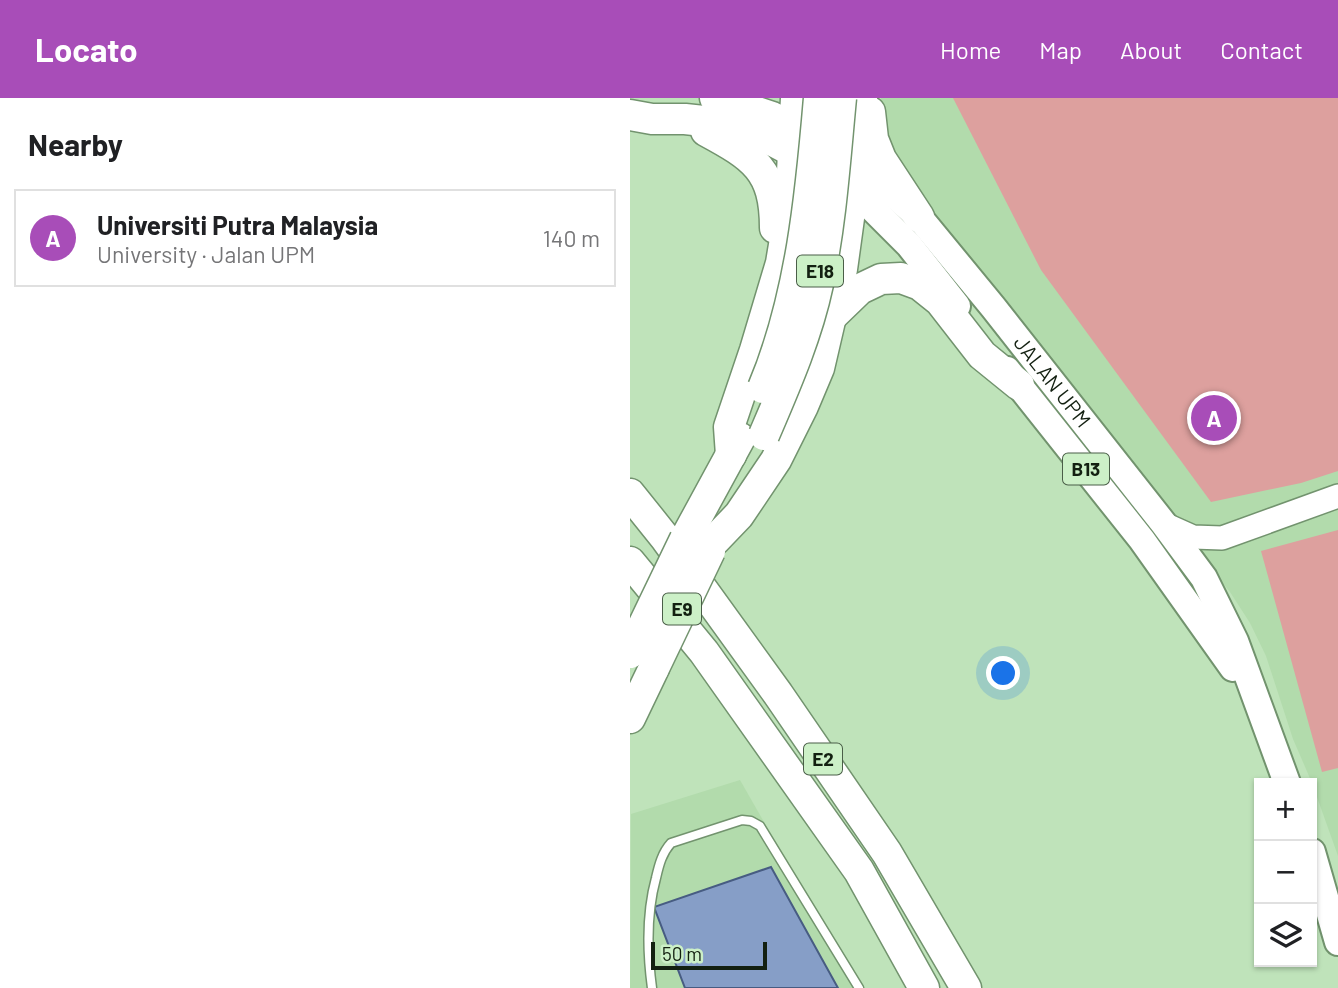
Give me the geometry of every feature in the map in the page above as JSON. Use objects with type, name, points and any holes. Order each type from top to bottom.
[{"type":"highway","points":[[715,98],[795,125],[855,175]]},
{"type":"highway","points":[[804,98],[811,109],[826,115],[842,113],[862,98]]},
{"type":"highway","name":"E18","points":[[756,429],[765,384],[795,282],[813,171],[820,98]]},
{"type":"highway","name":"E18","points":[[756,429],[800,346],[818,285],[830,213],[841,98]]},
{"type":"highway","points":[[703,543],[739,515],[776,460],[819,368],[842,269],[862,98]]},
{"type":"highway","points":[[862,98],[871,115],[873,139],[881,159],[919,217]]},
{"type":"highway","points":[[630,115],[722,123],[767,138],[795,125]]},
{"type":"highway","points":[[685,119],[736,148],[762,170],[775,208],[775,240],[781,263]]},
{"type":"highway","points":[[731,455],[729,427],[781,263],[790,209],[795,125]]},
{"type":"highway","points":[[831,317],[860,289],[881,279],[901,278],[920,285],[940,301],[982,355],[1019,385]]},
{"type":"highway","name":"E9","points":[[703,543],[731,455],[756,429]]},
{"type":"highway","name":"E9","points":[[630,718],[642,660],[703,543],[756,429]]},
{"type":"highway","name":"E2","points":[[630,494],[666,539],[778,694],[887,853],[966,988]]},
{"type":"highway","name":"E2","points":[[630,562],[704,652],[859,871],[923,988]]},
{"type":"main road","name":"JALAN UPM","points":[[855,175],[919,217],[993,307],[1205,578],[1235,641],[1285,778]]},
{"type":"main road","name":"JALAN UPM","points":[[855,175],[1142,540],[1255,698]]},
{"type":"main road","points":[[1164,524],[1193,537],[1222,538],[1338,496]]},
{"type":"main road","points":[[1317,869],[1338,942]]},
{"type":"lane","points":[[652,988],[647,937],[651,897],[665,849],[671,843],[742,820],[751,821],[760,827],[859,988]]},
{"type":"shaded area","points":[[881,98],[1338,98],[1338,856],[1317,797],[1317,778],[1310,778],[1293,739],[1266,656],[1250,623],[1230,592],[1034,347],[902,174],[879,126]]},
{"type":"shaded area","points":[[953,98],[1338,98],[1338,471],[1301,483],[1211,502],[1041,270]]},
{"type":"shaded area","points":[[1338,530],[1338,768],[1322,772],[1261,551]]},
{"type":"shaded area","points":[[740,780],[859,988],[630,988],[631,814]]},
{"type":"building","points":[[771,867],[838,988],[685,988],[654,907]]},
{"type":"place","name":"Universiti Putra Malaysia","points":[[1214,418]]}]
